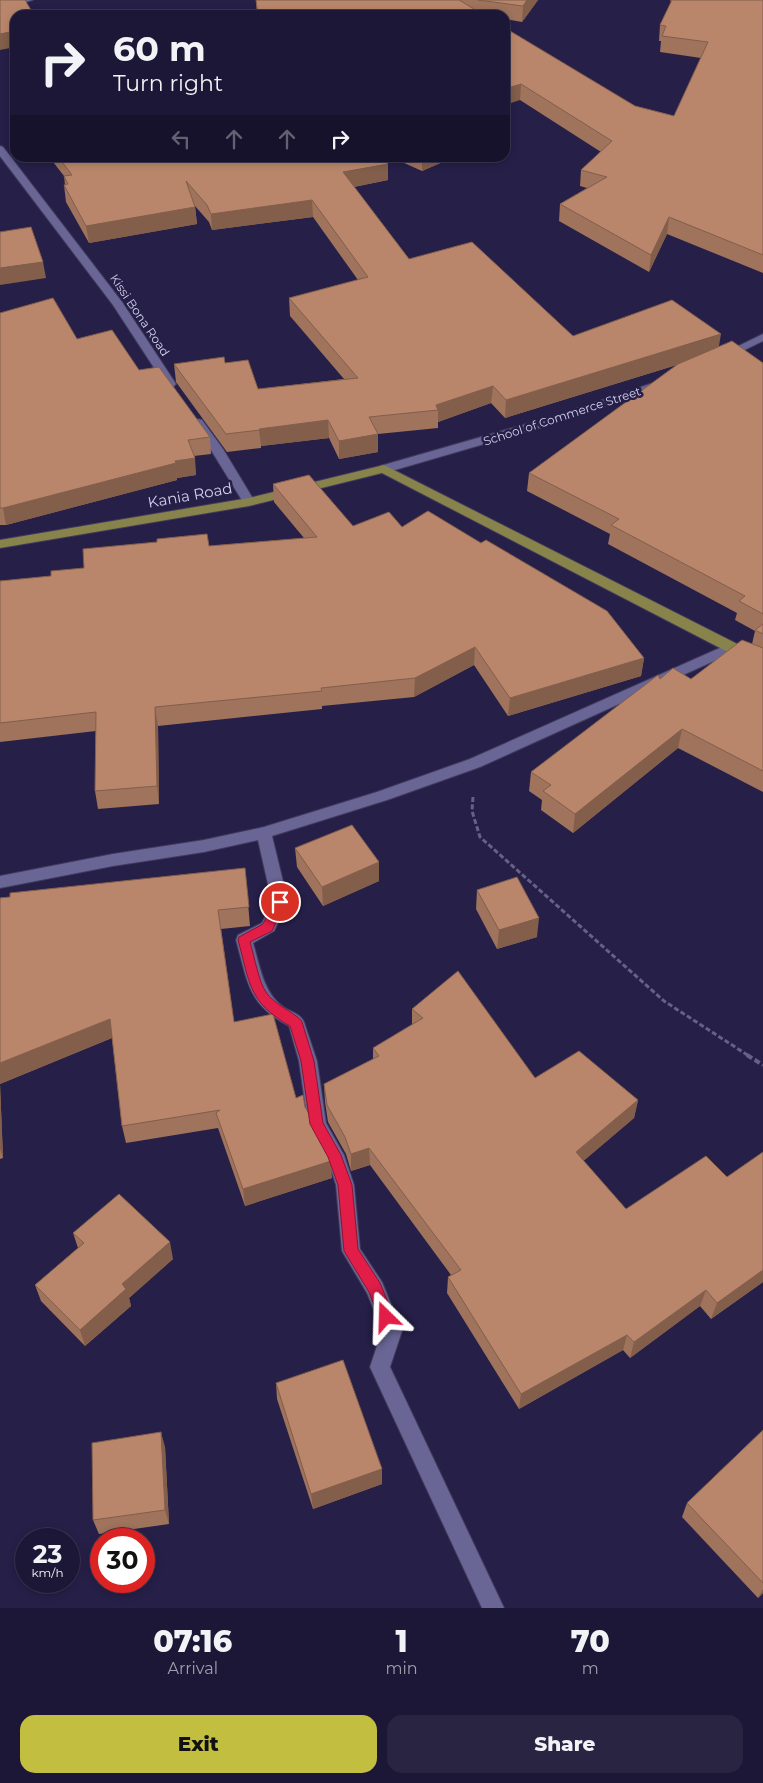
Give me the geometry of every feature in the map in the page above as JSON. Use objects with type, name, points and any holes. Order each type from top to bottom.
[{"type":"main road","name":"Kania Road","points":[[0,544],[249,502],[384,469]]},
{"type":"main road","points":[[384,469],[763,663]]},
{"type":"street","points":[[0,6],[29,0]]},
{"type":"street","name":"Kissi Bona Road","points":[[0,148],[10,161]]},
{"type":"street","name":"Kissi Bona Road","points":[[11,162],[118,304],[174,390]]},
{"type":"street","points":[[716,360],[763,337]]},
{"type":"street","name":"School of Commerce Street","points":[[384,469],[512,434],[612,402],[673,378]]},
{"type":"street","points":[[190,412],[217,449],[249,502]]},
{"type":"street","points":[[0,882],[113,860],[204,846],[264,833],[382,796],[475,764],[731,648]]},
{"type":"street","points":[[264,833],[280,902],[268,927],[244,940],[260,994],[277,1012],[296,1022],[308,1061],[317,1124],[334,1155],[345,1185],[352,1251],[375,1288],[392,1331],[380,1367],[493,1608]]},
{"type":"path","points":[[475,764],[472,811],[480,837],[664,1001],[763,1065]]},
{"type":"building","points":[[0,0],[25,0],[31,10],[10,10],[10,32],[0,34]]},
{"type":"building","points":[[256,0],[459,0],[476,10],[257,10]]},
{"type":"building","points":[[478,0],[527,0],[523,6]]},
{"type":"building","points":[[672,0],[763,0],[763,255],[669,217],[651,255],[560,204],[607,177],[581,170],[612,141],[521,84],[510,87],[510,31],[635,106],[674,116],[708,42],[662,36],[666,26],[660,25]]},
{"type":"building","points":[[62,162],[386,162],[388,164],[343,172],[409,259],[472,242],[573,336],[672,300],[721,334],[506,400],[493,386],[436,405],[438,410],[369,417],[378,434],[339,441],[328,420],[226,434],[174,364],[224,357],[225,363],[248,360],[258,389],[358,378],[289,298],[368,277],[312,200],[211,214],[207,205],[186,181],[195,207],[86,226],[64,185],[68,184],[64,176],[72,175]]},
{"type":"building","points":[[31,227],[43,262],[0,268],[0,232]]},
{"type":"building","points":[[53,298],[77,339],[112,330],[139,370],[159,367],[210,437],[188,440],[195,458],[175,461],[176,463],[0,508],[0,313]]},
{"type":"building","points":[[732,341],[763,363],[763,614],[739,601],[745,596],[611,525],[619,519],[529,473],[678,364]]},
{"type":"building","points":[[309,475],[353,526],[389,512],[402,527],[428,511],[481,543],[486,540],[607,611],[644,658],[510,698],[475,647],[415,678],[321,688],[322,691],[155,707],[157,786],[95,791],[96,712],[0,723],[0,581],[51,576],[51,571],[84,568],[83,549],[157,542],[157,539],[207,534],[209,546],[317,537],[273,484]]},
{"type":"building","points":[[763,624],[763,634],[755,630]]},
{"type":"building","points":[[742,640],[763,648],[763,771],[682,729],[575,814],[543,791],[551,785],[531,772],[658,675],[660,679],[673,668],[691,679]]},
{"type":"building","points":[[352,825],[379,862],[322,887],[295,848]]},
{"type":"building","points":[[245,868],[249,907],[218,910],[234,1022],[273,1014],[296,1098],[303,1095],[305,1107],[324,1140],[331,1161],[243,1189],[216,1113],[220,1110],[122,1126],[110,1019],[0,1063],[0,898],[10,897],[10,893]]},
{"type":"building","points":[[517,877],[539,918],[499,930],[477,890]]},
{"type":"building","points":[[458,971],[535,1078],[579,1051],[638,1100],[576,1152],[626,1209],[706,1156],[727,1177],[763,1152],[763,1270],[717,1303],[706,1290],[634,1342],[627,1335],[521,1394],[448,1277],[461,1270],[369,1148],[351,1154],[345,1137],[327,1105],[324,1084],[379,1056],[373,1048],[423,1018],[412,1009]]},
{"type":"building","points":[[119,1194],[170,1242],[122,1284],[126,1289],[80,1330],[35,1285],[84,1243],[73,1233]]},
{"type":"building","points":[[343,1360],[382,1469],[311,1494],[276,1383]]},
{"type":"building","points":[[763,1430],[763,1583],[687,1503]]},
{"type":"building","points":[[161,1432],[165,1510],[93,1520],[92,1443]]},
{"type":"route","points":[[280,902],[268,927],[244,940],[260,994],[277,1012],[296,1022],[308,1061],[312,1100],[317,1124],[334,1155],[345,1185],[352,1251],[375,1288],[386,1317]]}]
